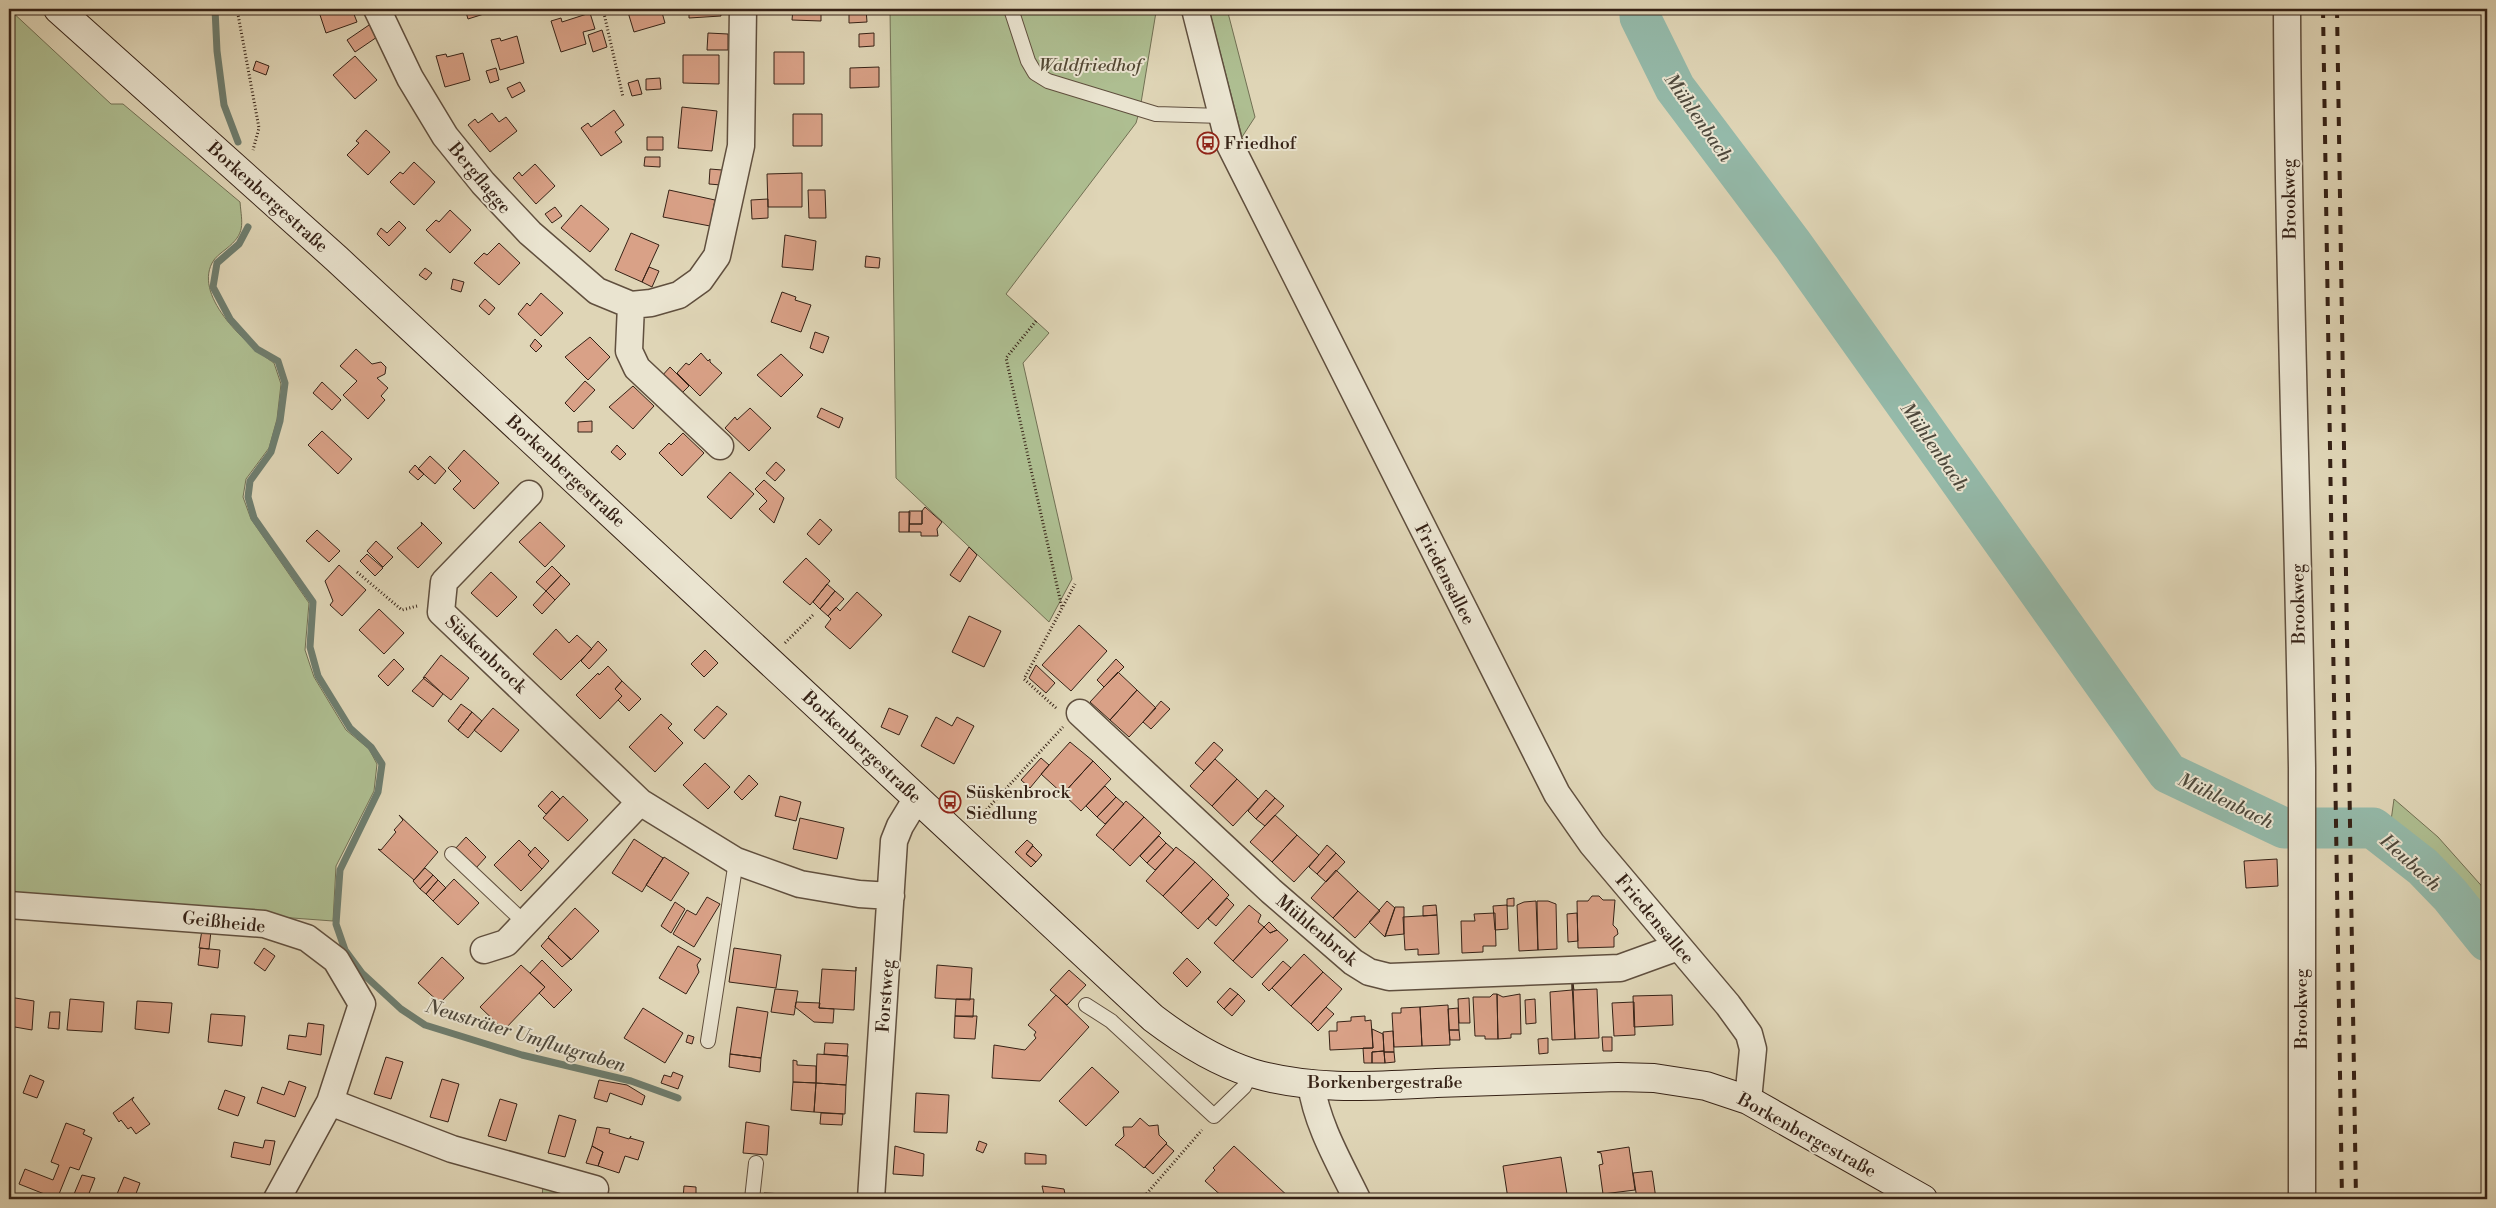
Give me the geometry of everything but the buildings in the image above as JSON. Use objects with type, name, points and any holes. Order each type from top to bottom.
[{"type":"street","name":"Borkenbergestraße","points":[[58,9],[558,463],[1153,1018],[1172,1032],[1221,1060],[1252,1072],[1310,1084],[1366,1086],[1636,1077],[1706,1086],[1748,1100],[1923,1199]]},
{"type":"street","name":"Bergflagge","points":[[377,9],[410,78],[445,136],[483,183],[519,222],[597,291],[631,305],[651,303],[679,296],[700,280],[717,256],[742,146],[743,9]]},
{"type":"street","name":"Friedensallee","points":[[1195,9],[1229,143],[1557,794],[1592,844],[1750,1034],[1753,1049],[1748,1100]]},
{"type":"street","name":"Brookweg","points":[[2287,9],[2288,158],[2302,806],[2300,998],[2302,1199]]},
{"type":"street","points":[[631,305],[629,351],[637,368],[720,446]]},
{"type":"street","name":"Süskenbrock","points":[[529,494],[444,582],[440,612],[640,802],[736,861],[800,884],[859,894],[892,896]]},
{"type":"street","name":"Mühlenbrok","points":[[1071,716],[1353,962],[1369,972],[1389,977],[1620,968],[1678,946]]},
{"type":"street","name":"Forstweg","points":[[871,1199],[892,896],[894,841],[900,826],[917,798]]},
{"type":"street","points":[[484,950],[506,943],[640,802]]},
{"type":"street","name":"Geißheide","points":[[9,905],[264,924],[307,938],[336,960],[362,1004],[330,1102],[277,1199]]},
{"type":"street","points":[[1310,1084],[1313,1101],[1328,1140],[1357,1199]]},
{"type":"street","points":[[330,1102],[452,1149],[595,1189]]},
{"type":"lane","points":[[1011,9],[1028,61],[1035,73],[1048,81],[1156,114],[1222,116]]},
{"type":"lane","points":[[452,854],[525,923]]},
{"type":"lane","points":[[708,1041],[736,861]]},
{"type":"lane","points":[[1086,1005],[1111,1021],[1214,1116],[1244,1087],[1252,1072]]},
{"type":"lane","points":[[752,1199],[756,1163]]},
{"type":"path","points":[[237,9],[259,128],[246,178]]},
{"type":"path","points":[[603,9],[623,98]]},
{"type":"path","points":[[1036,321],[1006,358],[1062,608]]},
{"type":"path","points":[[357,572],[402,610],[442,600]]},
{"type":"path","points":[[960,838],[1071,716],[1024,679],[1075,584]]},
{"type":"path","points":[[769,660],[814,614]]},
{"type":"path","points":[[1142,1199],[1214,1116]]},
{"type":"green space","points":[[9,9],[111,104],[123,104],[240,202],[242,223],[240,233],[212,263],[208,277],[210,291],[217,306],[238,333],[274,363],[281,384],[277,419],[269,448],[246,479],[243,497],[251,519],[309,603],[305,650],[314,677],[346,730],[369,749],[377,764],[374,791],[336,866],[333,921],[9,897]]},
{"type":"green space","name":"Waldfriedhof","points":[[890,9],[1177,9],[1156,12],[1136,123],[1006,294],[1049,333],[1023,363],[1072,579],[1049,622],[896,478]]},
{"type":"green space","points":[[1209,9],[1227,9],[1255,117],[1242,137]]},
{"type":"green space","points":[[2394,799],[2438,837],[2487,892],[2487,924],[2442,873],[2390,828]]},
{"type":"green space","points":[[543,1183],[621,1199],[542,1199]]},
{"type":"waterway","name":"Neusträter Umflutgraben","points":[[215,9],[217,51],[224,105],[238,142]]},
{"type":"waterway","name":"Mühlenbach","points":[[1640,9],[1640,17],[1675,88],[1793,245],[2168,773],[2284,828],[2373,828],[2423,867],[2450,895],[2487,941]]},
{"type":"waterway","name":"Neusträter Umflutgraben","points":[[248,227],[239,244],[217,263],[213,287],[230,319],[257,349],[278,361],[285,383],[280,421],[271,452],[250,481],[248,497],[254,518],[313,602],[310,647],[318,676],[350,728],[371,747],[382,764],[378,792],[340,870],[336,924],[345,950],[362,973],[401,1009],[425,1025],[522,1055],[631,1081],[678,1098]]},
{"type":"railway","points":[[2323,9],[2342,1199]]},
{"type":"railway","points":[[2337,9],[2356,1199]]},
{"type":"place","name":"Friedhof","points":[[1208,143]]},
{"type":"place","name":"Süskenbrock Siedlung","points":[[950,802]]},
{"type":"water label","name":"Heubach","points":[[2411,862]]}]
